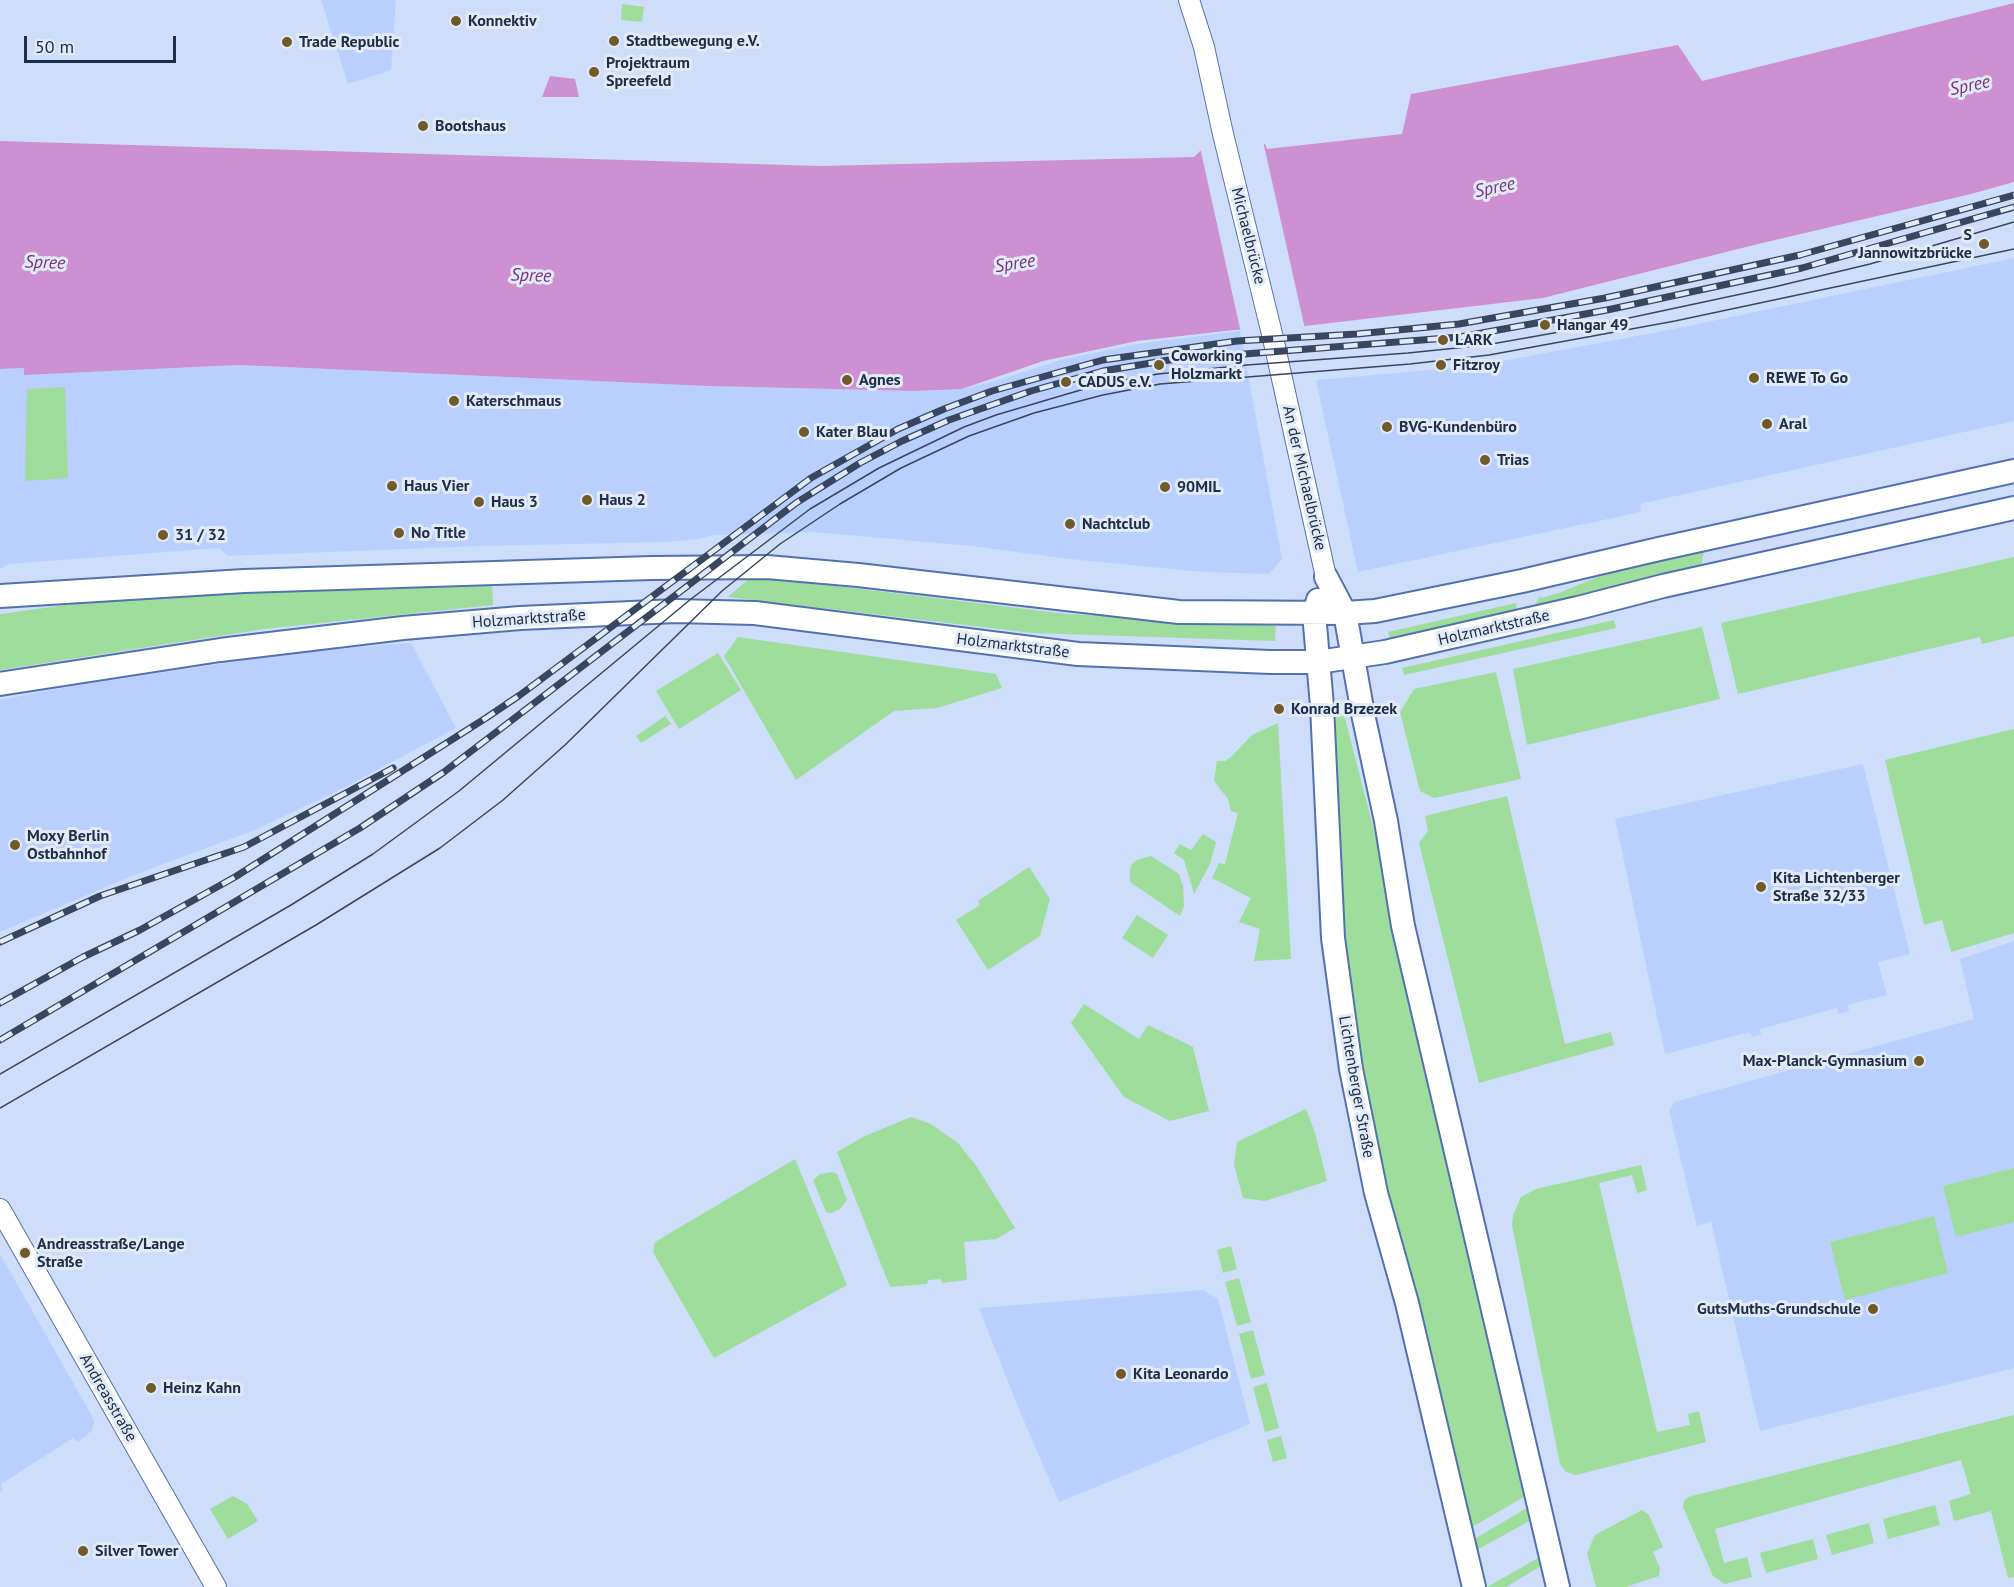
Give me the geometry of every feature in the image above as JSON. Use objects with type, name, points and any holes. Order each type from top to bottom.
[{"type":"main road","points":[[0,596],[244,581],[767,567],[858,575],[1179,612],[1345,614],[1376,611],[1522,582],[1659,549],[2014,471]]},
{"type":"main road","name":"Holzmarktstraße","points":[[0,684],[220,650],[403,628],[520,618],[676,611],[754,613],[1078,654],[1277,663],[1318,662],[1352,658],[1557,613],[1663,586],[2014,508]]},
{"type":"main road","name":"Lichtenberger Straße","points":[[1326,577],[1314,613],[1334,938],[1351,1069],[1376,1193],[1407,1303],[1474,1587]]},
{"type":"main road","name":"An der Michaelbrücke","points":[[1326,577],[1345,614]]},
{"type":"main road","points":[[1345,614],[1386,821],[1403,926],[1557,1587]]},
{"type":"street","name":"Michaelbrücke","points":[[1189,0],[1204,47],[1273,338]]},
{"type":"street","name":"An der Michaelbrücke","points":[[1273,338],[1326,577]]},
{"type":"street","name":"Andreasstraße","points":[[0,1209],[216,1587]]},
{"type":"shaded area","points":[[321,0],[396,0],[391,70],[348,84]]},
{"type":"shaded area","points":[[2014,258],[2014,421],[1640,504],[1641,512],[1358,572],[1316,380],[1476,366],[1669,330]]},
{"type":"shaded area","points":[[1240,331],[1282,559],[1269,574],[1202,572],[1070,559],[972,546],[813,532],[715,535],[665,542],[481,546],[228,556],[219,548],[9,564],[0,569],[0,369],[24,368],[24,375],[239,365],[707,386],[915,391],[962,389],[996,381],[1061,360],[1137,344]]},
{"type":"shaded area","points":[[411,643],[456,728],[341,789],[255,830],[134,875],[0,932],[0,700],[73,686],[301,652]]},
{"type":"shaded area","name":"Kita Lichtenberger Straße 32/33","points":[[1863,764],[1910,954],[1878,962],[1887,995],[1848,1005],[1849,1011],[1839,1014],[1837,1008],[1760,1029],[1761,1035],[1752,1037],[1750,1032],[1665,1054],[1615,819]]},
{"type":"shaded area","points":[[2014,941],[2014,1368],[1760,1431],[1711,1222],[1697,1226],[1669,1111],[1674,1102],[1974,1019],[1960,959]]},
{"type":"shaded area","points":[[0,1254],[94,1422],[92,1430],[85,1437],[77,1442],[73,1438],[1,1484],[3,1490],[0,1492]]},
{"type":"shaded area","name":"Kita Leonardo","points":[[1203,1290],[1218,1299],[1250,1424],[1059,1502],[979,1308]]},
{"type":"green space","points":[[622,4],[644,7],[642,22],[621,20]]},
{"type":"green space","points":[[65,387],[68,478],[25,481],[27,389]]},
{"type":"green space","points":[[1704,551],[1701,566],[1622,584],[1540,607],[1536,603],[1540,596],[1541,598],[1559,593],[1607,573]]},
{"type":"green space","points":[[2014,557],[2014,636],[1982,644],[1980,637],[1738,694],[1721,623]]},
{"type":"green space","points":[[752,576],[1067,614],[1268,625],[1276,626],[1275,641],[1033,633],[728,597]]},
{"type":"green space","points":[[492,584],[493,605],[264,629],[0,670],[0,614],[133,596]]},
{"type":"green space","points":[[1516,603],[1517,611],[1390,639],[1388,632]]},
{"type":"green space","points":[[1614,620],[1616,628],[1404,675],[1402,668]]},
{"type":"green space","points":[[1702,627],[1720,699],[1527,745],[1513,669]]},
{"type":"green space","points":[[738,637],[996,674],[1002,688],[937,708],[894,711],[796,780],[724,656]]},
{"type":"green space","points":[[718,653],[741,690],[679,729],[656,691]]},
{"type":"green space","points":[[1496,672],[1521,779],[1434,798],[1420,791],[1400,712],[1414,689]]},
{"type":"green space","points":[[1343,711],[1388,884],[1531,1493],[1465,1531],[1365,1100],[1342,915],[1331,713]]},
{"type":"green space","points":[[665,716],[671,724],[641,743],[636,736]]},
{"type":"green space","points":[[1278,723],[1291,959],[1254,961],[1260,929],[1239,922],[1251,898],[1212,878],[1219,863],[1225,864],[1238,813],[1231,811],[1228,799],[1214,781],[1217,761],[1225,761],[1252,735]]},
{"type":"green space","points":[[2014,729],[2014,933],[1951,952],[1942,920],[1924,925],[1885,760]]},
{"type":"green space","points":[[1507,796],[1565,1044],[1611,1032],[1614,1045],[1479,1083],[1419,843],[1428,831],[1425,816]]},
{"type":"green space","points":[[1203,834],[1216,842],[1210,864],[1194,894],[1184,860],[1174,853],[1180,844],[1191,850]]},
{"type":"green space","points":[[1151,856],[1179,874],[1183,886],[1184,906],[1180,916],[1130,882],[1132,864]]},
{"type":"green space","points":[[1029,867],[1050,899],[1040,936],[988,970],[956,920],[980,905],[978,901]]},
{"type":"green space","points":[[1137,915],[1168,935],[1153,958],[1122,938]]},
{"type":"green space","points":[[1084,1004],[1139,1039],[1148,1025],[1193,1047],[1209,1111],[1170,1121],[1124,1097],[1071,1023]]},
{"type":"green space","points":[[1306,1109],[1315,1133],[1327,1181],[1265,1201],[1243,1198],[1234,1164],[1237,1142]]},
{"type":"green space","points":[[911,1117],[931,1124],[958,1143],[977,1167],[1015,1228],[996,1239],[964,1242],[967,1280],[942,1283],[941,1279],[928,1280],[927,1284],[890,1287],[837,1152],[865,1136]]},
{"type":"green space","points":[[795,1159],[847,1285],[714,1358],[653,1252],[655,1242]]},
{"type":"green space","points":[[1641,1165],[1647,1190],[1637,1193],[1632,1175],[1599,1183],[1657,1432],[1690,1425],[1688,1414],[1699,1411],[1706,1442],[1576,1475],[1566,1472],[1560,1464],[1512,1225],[1513,1215],[1521,1197],[1536,1189]]},
{"type":"green space","points":[[2014,1168],[2014,1222],[1956,1237],[1943,1186]]},
{"type":"green space","points":[[832,1172],[837,1174],[847,1200],[840,1209],[831,1213],[826,1212],[813,1180],[820,1174]]},
{"type":"green space","points":[[1934,1216],[1948,1273],[1845,1300],[1830,1242]]},
{"type":"green space","points":[[1231,1246],[1237,1269],[1223,1273],[1217,1250]]},
{"type":"green space","points":[[1239,1278],[1251,1322],[1237,1326],[1225,1282]]},
{"type":"green space","points":[[1253,1330],[1265,1375],[1251,1379],[1239,1334]]},
{"type":"green space","points":[[1267,1383],[1279,1428],[1265,1432],[1253,1387]]},
{"type":"green space","points":[[2014,1415],[2014,1577],[2008,1578],[1991,1511],[1954,1521],[1949,1501],[1971,1494],[1961,1460],[1715,1529],[1724,1563],[1747,1557],[1752,1577],[1725,1584],[1713,1576],[1683,1507],[1688,1497]]},
{"type":"green space","points":[[1281,1436],[1287,1458],[1273,1462],[1267,1440]]},
{"type":"green space","points":[[233,1496],[247,1504],[258,1521],[228,1539],[210,1509]]},
{"type":"green space","points":[[1532,1505],[1531,1520],[1474,1551],[1469,1542]]},
{"type":"green space","points":[[1935,1505],[1940,1525],[1888,1539],[1883,1519]]},
{"type":"green space","points":[[1642,1510],[1649,1515],[1663,1547],[1653,1552],[1660,1568],[1659,1576],[1626,1587],[1596,1587],[1587,1553],[1595,1535]]},
{"type":"green space","points":[[1869,1523],[1874,1543],[1832,1555],[1826,1535]]},
{"type":"green space","points":[[1813,1539],[1818,1559],[1766,1573],[1760,1553]]},
{"type":"green space","points":[[1540,1557],[1546,1563],[1506,1587],[1487,1587]]},
{"type":"water","name":"Spree","points":[[2014,3],[2014,182],[1543,298],[1305,326],[1234,330],[1137,341],[1043,361],[962,389],[915,391],[707,386],[239,365],[24,375],[24,368],[0,369],[0,141],[820,166],[1194,157],[1201,150],[1265,144],[1267,149],[1402,134],[1411,94],[1678,45],[1702,81]]},
{"type":"water","points":[[550,76],[575,79],[579,97],[542,97]]},
{"type":"pier","points":[[1263,141],[1305,329],[1241,333],[1200,147]]},
{"type":"tram line","points":[[0,1074],[291,905],[373,854],[459,791],[691,599],[810,509],[879,468],[964,427],[996,415],[1101,384],[1158,374],[1486,345],[1582,328],[1870,264],[2014,222]]},
{"type":"tram line","points":[[0,1108],[316,925],[440,848],[503,800],[565,745],[722,591],[780,544],[840,504],[901,468],[969,436],[1034,413],[1103,395],[1160,384],[1410,364],[1489,355],[1675,321],[2014,249]]},
{"type":"railway","points":[[0,1003],[83,957],[140,930],[235,877],[520,695],[811,478],[898,429],[944,409],[992,391],[1103,360],[1237,341],[1357,334],[1459,324],[1605,298],[1800,255],[2014,195]]},
{"type":"railway","points":[[0,1040],[360,828],[444,772],[796,503],[860,463],[949,420],[1031,391],[1103,371],[1169,360],[1460,337],[1607,310],[1802,268],[2014,207]]},
{"type":"railway","points":[[0,942],[100,896],[244,847],[393,768]]},
{"type":"place","name":"Konnektiv","points":[[456,21]]},
{"type":"place","name":"Stadtbewegung e.V.","points":[[614,41]]},
{"type":"place","name":"Trade Republic","points":[[287,42]]},
{"type":"place","name":"Projektraum Spreefeld","points":[[594,72]]},
{"type":"place","name":"Bootshaus","points":[[423,126]]},
{"type":"place","name":"S Jannowitzbrücke","points":[[1984,244]]},
{"type":"place","name":"Hangar 49","points":[[1545,325]]},
{"type":"place","name":"LARK","points":[[1443,340]]},
{"type":"place","name":"Coworking Holzmarkt","points":[[1159,365]]},
{"type":"place","name":"Fitzroy","points":[[1441,365]]},
{"type":"place","name":"REWE To Go","points":[[1754,378]]},
{"type":"place","name":"Agnes","points":[[847,380]]},
{"type":"place","name":"CADUS e.V.","points":[[1066,382]]},
{"type":"place","name":"Katerschmaus","points":[[454,401]]},
{"type":"place","name":"Aral","points":[[1767,424]]},
{"type":"place","name":"BVG-Kundenbüro","points":[[1387,427]]},
{"type":"place","name":"Kater Blau","points":[[804,432]]},
{"type":"place","name":"Trias","points":[[1485,460]]},
{"type":"place","name":"Haus Vier","points":[[392,486]]},
{"type":"place","name":"90MIL","points":[[1165,487]]},
{"type":"place","name":"Haus 2","points":[[587,500]]},
{"type":"place","name":"Haus 3","points":[[479,502]]},
{"type":"place","name":"Nachtclub","points":[[1070,524]]},
{"type":"place","name":"No Title","points":[[399,533]]},
{"type":"place","name":"31 / 32","points":[[163,535]]},
{"type":"place","name":"Konrad Brzezek","points":[[1279,709]]},
{"type":"place","name":"Moxy Berlin Ostbahnhof","points":[[15,845]]},
{"type":"place","name":"Kita Lichtenberger Straße 32/33","points":[[1761,887]]},
{"type":"place","name":"Max-Planck-Gymnasium","points":[[1919,1061]]},
{"type":"place","name":"Andreasstraße/Lange Straße","points":[[25,1253]]},
{"type":"place","name":"GutsMuths-Grundschule","points":[[1873,1309]]},
{"type":"place","name":"Kita Leonardo","points":[[1121,1374]]},
{"type":"place","name":"Heinz Kahn","points":[[151,1388]]},
{"type":"place","name":"Silver Tower","points":[[83,1551]]}]
